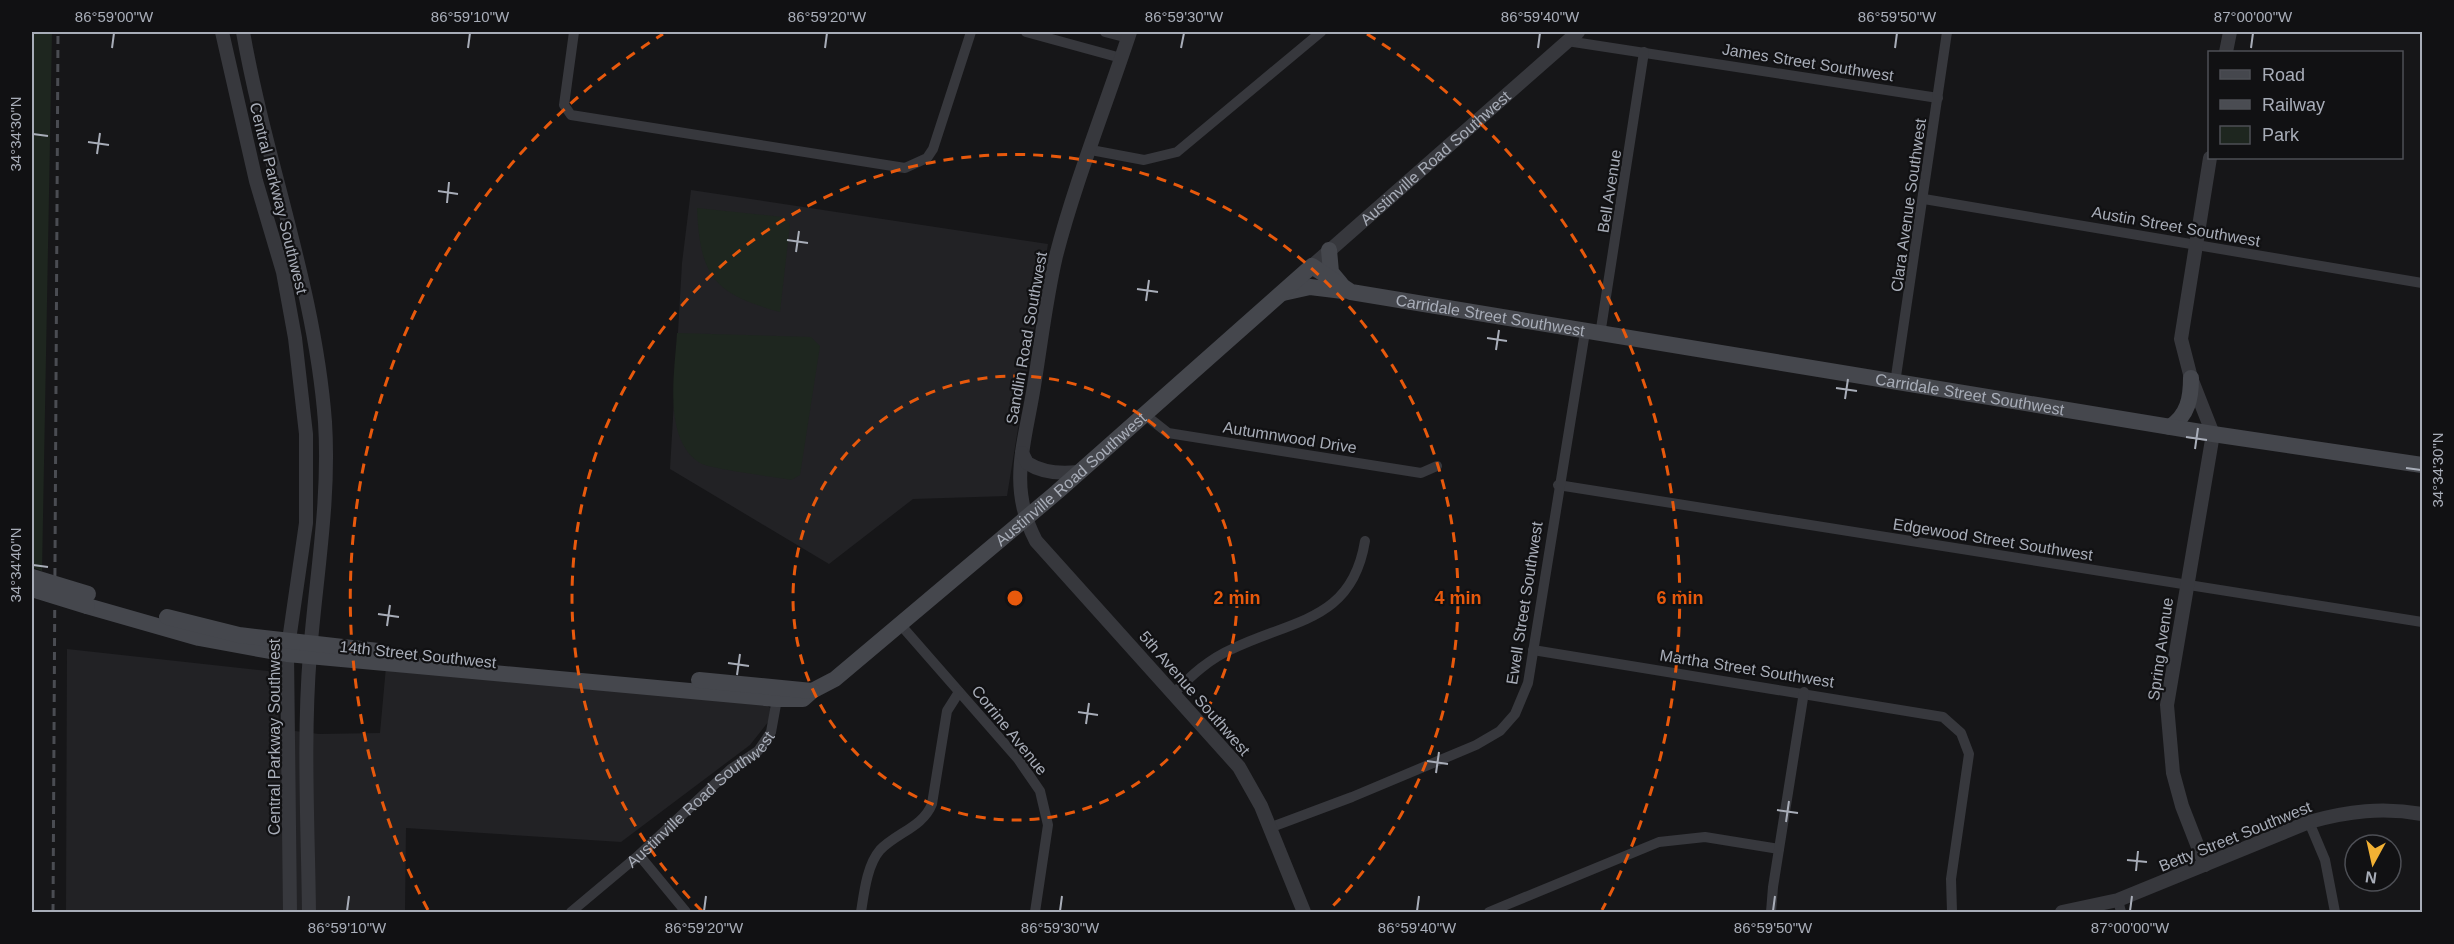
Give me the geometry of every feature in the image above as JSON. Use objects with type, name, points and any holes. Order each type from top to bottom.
[{"type":"main road","points":[[1329,250],[1331,272],[1351,292]]},
{"type":"main road","name":"Carridale Street Southwest","points":[[1312,266],[1351,292],[1592,334],[2213,434],[2422,465]]},
{"type":"main road","name":"Austinville Road Southwest","points":[[777,699],[803,699],[812,691],[835,679],[1078,472],[1312,266]]},
{"type":"main road","points":[[1282,293],[1310,287],[1351,292]]},
{"type":"main road","points":[[2170,427],[2187,409],[2191,378]]},
{"type":"main road","name":"14th Street Southwest","points":[[32,577],[88,600],[199,638],[310,650],[812,691]]},
{"type":"main road","name":"14th Street Southwest","points":[[32,589],[88,600]]},
{"type":"main road","name":"14th Street Southwest","points":[[310,650],[777,699]]},
{"type":"street","name":"Central Parkway Southwest","points":[[222,32],[256,181],[283,272],[303,399],[306,434],[306,523],[288,648],[290,912]]},
{"type":"street","name":"Central Parkway Southwest","points":[[243,32],[260,117],[303,279],[319,370],[326,470],[324,517],[310,650],[309,912]]},
{"type":"street","points":[[574,32],[564,105],[571,115],[895,167],[917,165],[927,158],[933,149],[971,32]]},
{"type":"street","points":[[1026,32],[1121,58]]},
{"type":"street","points":[[1105,32],[1129,35]]},
{"type":"street","points":[[1091,150],[1144,160],[1177,152],[1321,32]]},
{"type":"street","name":"Austinville Road Southwest","points":[[1312,266],[1578,32]]},
{"type":"street","name":"Clara Avenue Southwest","points":[[1895,382],[1947,32]]},
{"type":"street","points":[[2226,51],[2230,32]]},
{"type":"street","name":"Sandlin Road Southwest","points":[[1024,518],[1020,482],[1022,453],[1056,256],[1129,35]]},
{"type":"street","name":"James Street Southwest","points":[[1567,41],[1938,98]]},
{"type":"street","name":"Bell Avenue","points":[[1592,334],[1644,52]]},
{"type":"street","points":[[2210,159],[2181,333],[2191,378],[2213,434]]},
{"type":"street","name":"Austin Street Southwest","points":[[1924,199],[2422,283]]},
{"type":"street","name":"Ewell Street Southwest","points":[[1269,828],[1466,750],[1500,731],[1515,714],[1524,694],[1533,650],[1558,485],[1592,334]]},
{"type":"street","name":"Autumnwood Drive","points":[[1144,414],[1168,433],[1421,473],[1437,466]]},
{"type":"street","name":"Spring Avenue","points":[[2205,865],[2178,792],[2167,728],[2171,672],[2213,434]]},
{"type":"street","points":[[1022,453],[1027,463],[1040,469],[1059,473],[1078,472]]},
{"type":"street","name":"Edgewood Street Southwest","points":[[1558,485],[2422,622]]},
{"type":"street","name":"5th Avenue Southwest","points":[[1024,518],[1036,541],[1239,768],[1256,796],[1304,912]]},
{"type":"street","points":[[1174,693],[1212,659],[1306,618],[1335,602],[1357,575],[1365,541]]},
{"type":"street","name":"Corrine Avenue","points":[[899,623],[1018,759],[1041,791],[1048,825],[1035,912]]},
{"type":"street","name":"Martha Street Southwest","points":[[1533,650],[1932,713],[1953,724],[1966,743],[1969,754],[1951,879],[1952,912]]},
{"type":"street","points":[[861,912],[874,858],[881,849],[927,815],[932,804],[947,711],[960,692]]},
{"type":"street","points":[[1771,912],[1804,693]]},
{"type":"street","name":"Austinville Road Southwest","points":[[571,912],[639,855],[731,769],[758,751],[771,732],[777,699]]},
{"type":"street","name":"Betty Street Southwest","points":[[2062,912],[2119,906],[2205,865],[2309,822],[2356,811],[2401,810],[2422,814]]},
{"type":"street","points":[[2309,822],[2325,860],[2335,912]]},
{"type":"street","points":[[1489,912],[1659,842],[1705,837],[1779,849]]},
{"type":"street","points":[[639,855],[686,912]]},
{"type":"shaded area","points":[[691,190],[1048,244],[1007,496],[913,499],[829,564],[670,469],[682,263]]},
{"type":"shaded area","points":[[67,649],[277,672],[279,729],[319,734],[380,733],[386,667],[762,702],[776,712],[750,745],[621,842],[406,828],[405,912],[66,912]]},
{"type":"green space","points":[[32,32],[52,32],[42,571],[32,567]]},
{"type":"green space","points":[[697,208],[783,217],[790,224],[780,312],[740,298],[715,279],[702,251]]},
{"type":"green space","points":[[677,333],[811,337],[820,346],[800,475],[791,480],[716,468],[700,463],[688,452],[680,438],[675,421],[673,385]]},
{"type":"railway","points":[[53,912],[58,32]]}]
